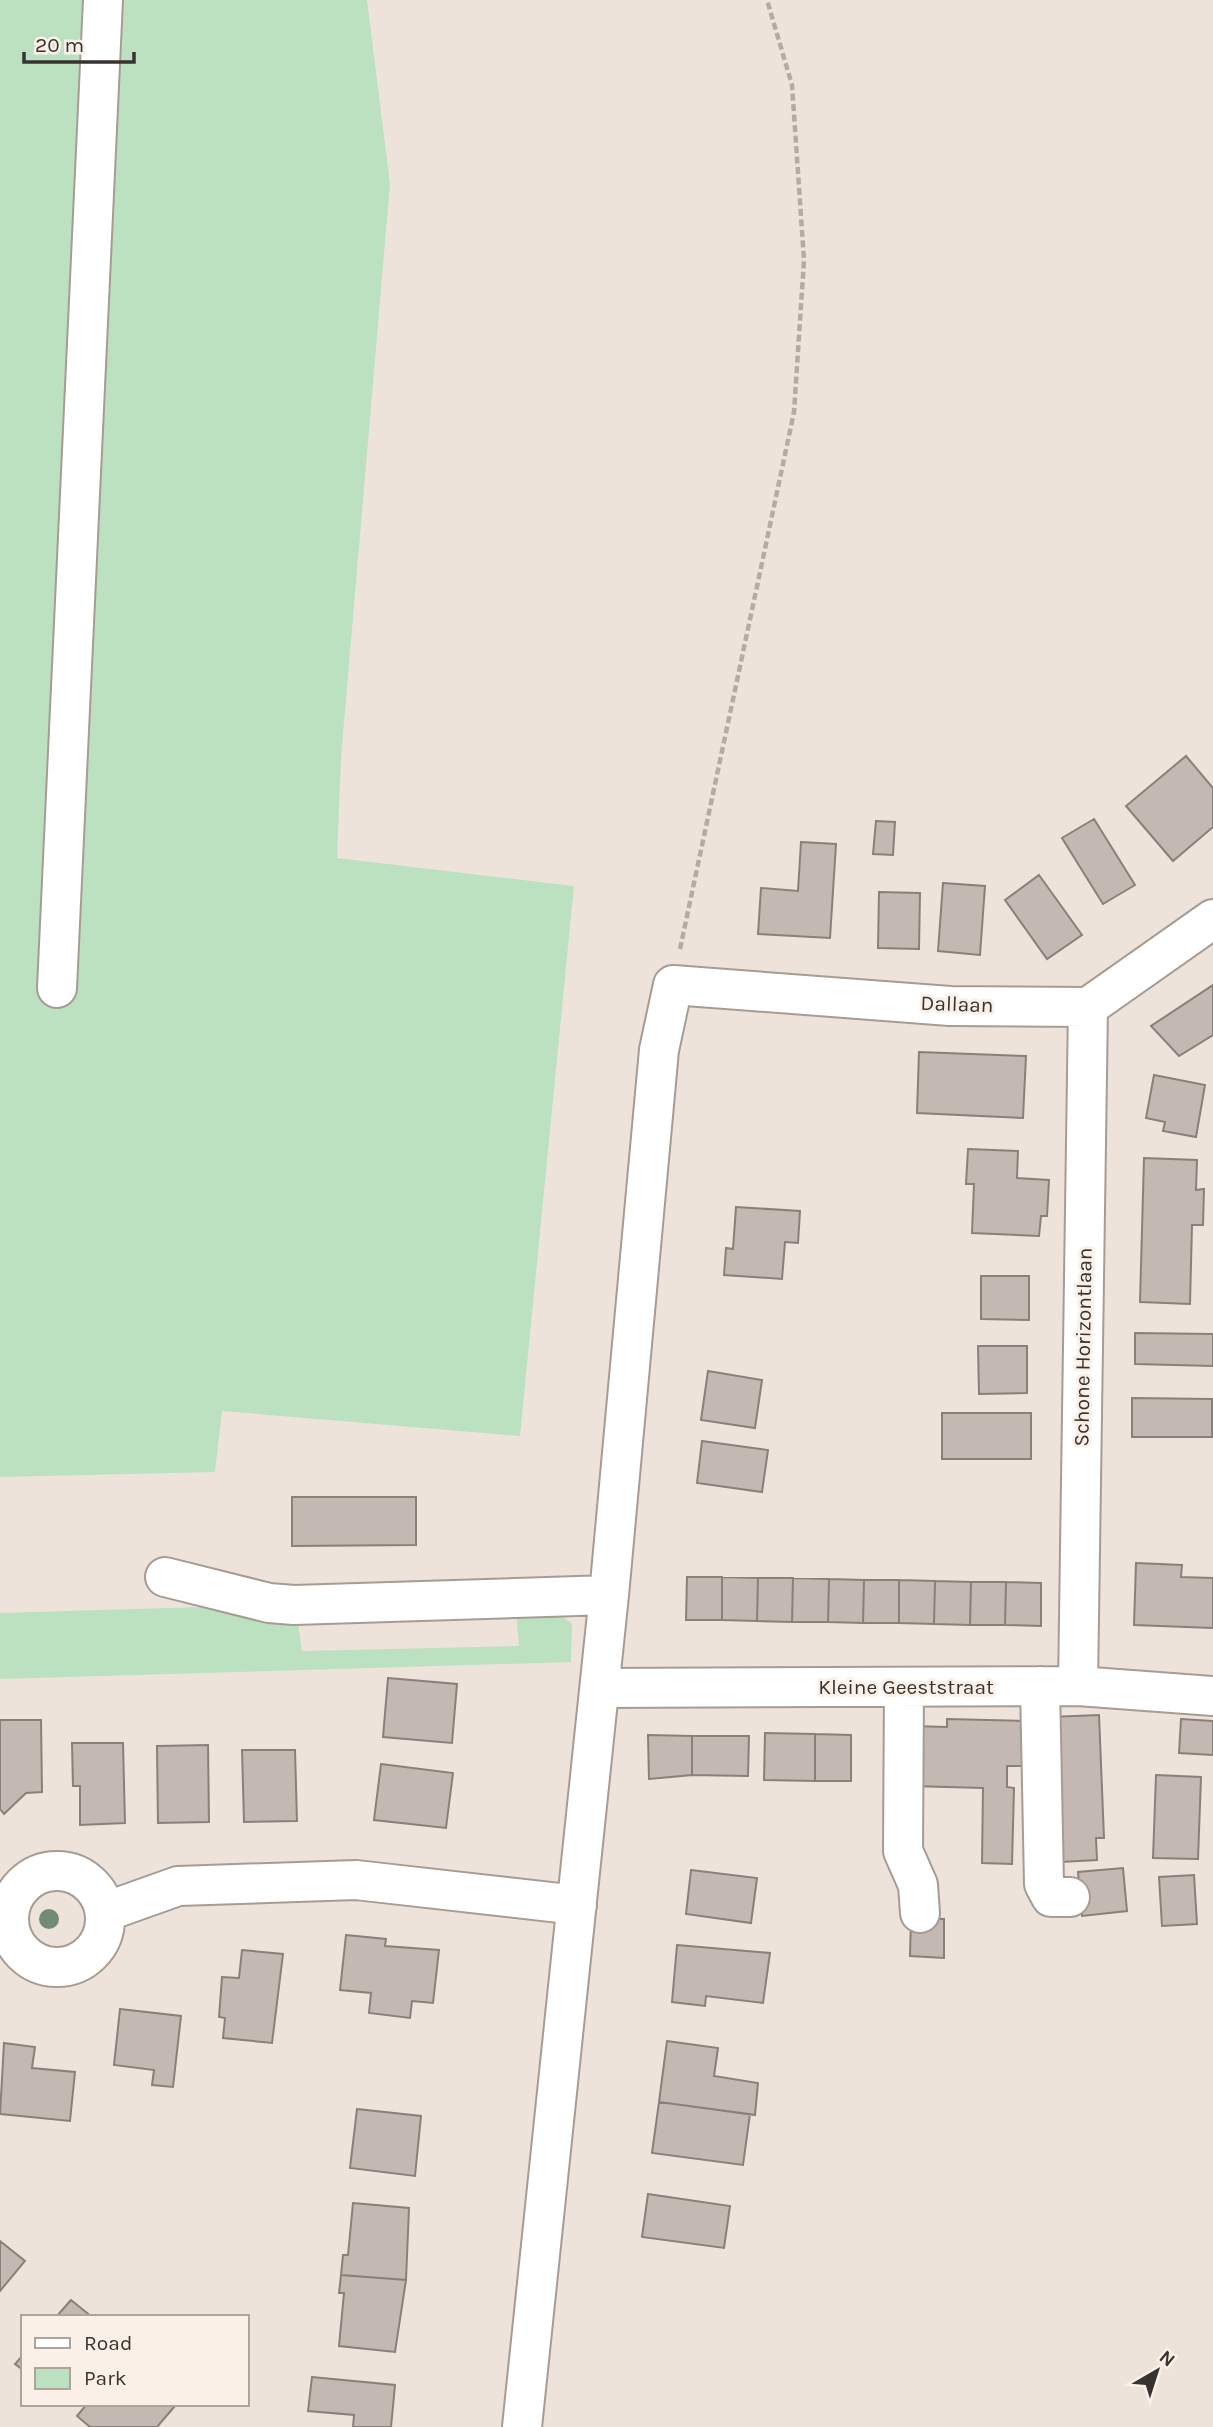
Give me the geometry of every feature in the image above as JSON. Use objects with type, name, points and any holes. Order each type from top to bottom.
[{"type":"street","points":[[57,988],[103,0]]},
{"type":"street","points":[[1088,1007],[1213,919]]},
{"type":"street","points":[[523,2427],[600,1688],[659,1050],[673,985]]},
{"type":"street","name":"Dallaan","points":[[673,985],[950,1006],[1088,1007]]},
{"type":"street","name":"Schone Horizontlaan","points":[[1078,1686],[1088,1007]]},
{"type":"street","points":[[165,1577],[270,1604],[294,1605],[609,1595]]},
{"type":"street","points":[[1040,1686],[1044,1884],[1051,1898],[1070,1897]]},
{"type":"street","name":"Kleine Geeststraat","points":[[600,1688],[1078,1686],[1213,1696]]},
{"type":"street","points":[[904,1687],[902,1852],[918,1885],[920,1913]]},
{"type":"street","points":[[105,1912],[178,1886],[356,1880],[577,1905]]},
{"type":"path","points":[[673,985],[794,412],[803,247],[792,85],[767,0]]},
{"type":"green space","points":[[0,0],[367,0],[390,184],[341,758],[337,858],[574,886],[520,1436],[222,1411],[215,1472],[0,1477]]},
{"type":"green space","points":[[200,1607],[297,1615],[302,1651],[519,1646],[516,1610],[556,1613],[572,1623],[571,1662],[0,1679],[0,1613]]},
{"type":"building","points":[[1186,756],[1213,788],[1213,827],[1173,861],[1126,806]]},
{"type":"building","points":[[1094,819],[1135,885],[1103,904],[1062,838]]},
{"type":"building","points":[[876,821],[895,822],[893,855],[873,854]]},
{"type":"building","points":[[801,842],[836,844],[830,938],[758,934],[761,888],[798,891]]},
{"type":"building","points":[[1039,875],[1082,935],[1047,959],[1005,900]]},
{"type":"building","points":[[943,883],[985,886],[980,955],[938,951]]},
{"type":"building","points":[[879,892],[920,893],[919,949],[878,948]]},
{"type":"building","points":[[1213,985],[1213,1035],[1179,1056],[1151,1026]]},
{"type":"building","points":[[919,1052],[1026,1056],[1023,1118],[917,1113]]},
{"type":"building","points":[[1154,1075],[1205,1085],[1196,1137],[1163,1131],[1165,1122],[1146,1118]]},
{"type":"building","points":[[968,1149],[1018,1151],[1017,1178],[1049,1180],[1047,1216],[1041,1216],[1039,1236],[972,1233],[974,1184],[966,1184]]},
{"type":"building","points":[[1144,1158],[1197,1160],[1196,1190],[1204,1189],[1203,1225],[1192,1225],[1190,1304],[1140,1302]]},
{"type":"building","points":[[736,1207],[800,1211],[798,1243],[785,1242],[782,1279],[724,1275],[726,1248],[733,1249]]},
{"type":"building","points":[[981,1276],[1029,1276],[1029,1320],[981,1319]]},
{"type":"building","points":[[1135,1333],[1213,1334],[1213,1366],[1135,1364]]},
{"type":"building","points":[[978,1346],[1027,1346],[1027,1393],[979,1394]]},
{"type":"building","points":[[708,1371],[762,1380],[755,1428],[701,1420]]},
{"type":"building","points":[[1132,1398],[1212,1399],[1212,1437],[1132,1437]]},
{"type":"building","points":[[942,1413],[1031,1413],[1031,1459],[942,1459]]},
{"type":"building","points":[[702,1441],[768,1450],[762,1492],[697,1483]]},
{"type":"building","points":[[292,1497],[416,1497],[416,1545],[292,1546]]},
{"type":"building","points":[[1136,1563],[1182,1565],[1181,1577],[1213,1578],[1213,1628],[1134,1625]]},
{"type":"building","points":[[687,1577],[722,1577],[722,1620],[686,1620]]},
{"type":"building","points":[[722,1577],[758,1578],[757,1621],[722,1620]]},
{"type":"building","points":[[758,1578],[793,1578],[792,1622],[757,1621]]},
{"type":"building","points":[[793,1578],[829,1579],[828,1622],[792,1622]]},
{"type":"building","points":[[829,1579],[864,1580],[863,1623],[828,1622]]},
{"type":"building","points":[[864,1580],[899,1580],[899,1623],[863,1623]]},
{"type":"building","points":[[899,1580],[935,1581],[934,1624],[899,1623]]},
{"type":"building","points":[[935,1581],[971,1582],[970,1625],[934,1624]]},
{"type":"building","points":[[971,1582],[1006,1582],[1005,1625],[970,1625]]},
{"type":"building","points":[[1006,1582],[1041,1583],[1041,1626],[1005,1625]]},
{"type":"building","points":[[388,1678],[457,1684],[452,1743],[383,1737]]},
{"type":"building","points":[[1099,1715],[1104,1838],[1096,1838],[1097,1860],[1061,1862],[1049,1717]]},
{"type":"building","points":[[947,1719],[1025,1721],[1024,1766],[1007,1766],[1007,1787],[1014,1788],[1012,1864],[982,1863],[983,1788],[911,1786],[912,1726],[947,1727]]},
{"type":"building","points":[[1181,1719],[1213,1721],[1213,1755],[1179,1753]]},
{"type":"building","points":[[0,1720],[41,1720],[42,1792],[26,1793],[4,1814],[0,1809]]},
{"type":"building","points":[[765,1733],[815,1734],[815,1781],[764,1780]]},
{"type":"building","points":[[815,1734],[851,1735],[851,1781],[815,1781]]},
{"type":"building","points":[[648,1735],[692,1736],[692,1775],[649,1779]]},
{"type":"building","points":[[692,1736],[749,1736],[748,1776],[692,1775]]},
{"type":"building","points":[[72,1743],[123,1743],[125,1823],[80,1825],[80,1786],[73,1786]]},
{"type":"building","points":[[208,1745],[209,1822],[158,1823],[157,1746]]},
{"type":"building","points":[[242,1750],[295,1750],[297,1821],[244,1822]]},
{"type":"building","points":[[381,1764],[453,1773],[446,1828],[374,1820]]},
{"type":"building","points":[[1156,1775],[1201,1777],[1198,1859],[1153,1858]]},
{"type":"building","points":[[1123,1868],[1127,1911],[1082,1916],[1078,1872]]},
{"type":"building","points":[[691,1870],[757,1878],[751,1923],[686,1914]]},
{"type":"building","points":[[1194,1875],[1197,1924],[1162,1926],[1159,1877]]},
{"type":"building","points":[[911,1918],[944,1919],[944,1958],[910,1956]]},
{"type":"building","points":[[346,1935],[386,1939],[385,1946],[439,1950],[433,2003],[412,2001],[410,2018],[369,2013],[371,1993],[340,1990]]},
{"type":"building","points":[[677,1945],[770,1953],[763,2003],[706,1996],[705,2006],[672,2002]]},
{"type":"building","points":[[242,1950],[283,1954],[272,2043],[223,2038],[225,2018],[219,2017],[222,1977],[239,1978]]},
{"type":"building","points":[[120,2009],[181,2016],[173,2087],[152,2085],[154,2070],[114,2065]]},
{"type":"building","points":[[667,2041],[718,2048],[714,2076],[758,2083],[755,2115],[659,2102]]},
{"type":"building","points":[[4,2043],[35,2047],[32,2068],[75,2072],[70,2121],[0,2114]]},
{"type":"building","points":[[659,2102],[750,2114],[743,2165],[652,2153]]},
{"type":"building","points":[[357,2109],[421,2116],[415,2176],[350,2168]]},
{"type":"building","points":[[648,2194],[730,2206],[724,2248],[642,2237]]},
{"type":"building","points":[[353,2203],[409,2208],[406,2280],[341,2275],[343,2255],[348,2255]]},
{"type":"building","points":[[0,2241],[25,2261],[0,2291]]},
{"type":"building","points":[[341,2275],[406,2280],[395,2352],[339,2346],[344,2293],[339,2293]]},
{"type":"building","points":[[71,2300],[90,2315],[58,2315]]},
{"type":"building","points":[[21,2357],[21,2368],[15,2364]]},
{"type":"building","points":[[312,2377],[395,2385],[391,2427],[353,2427],[354,2415],[308,2411]]},
{"type":"building","points":[[85,2406],[175,2406],[157,2427],[90,2427],[77,2416]]}]
